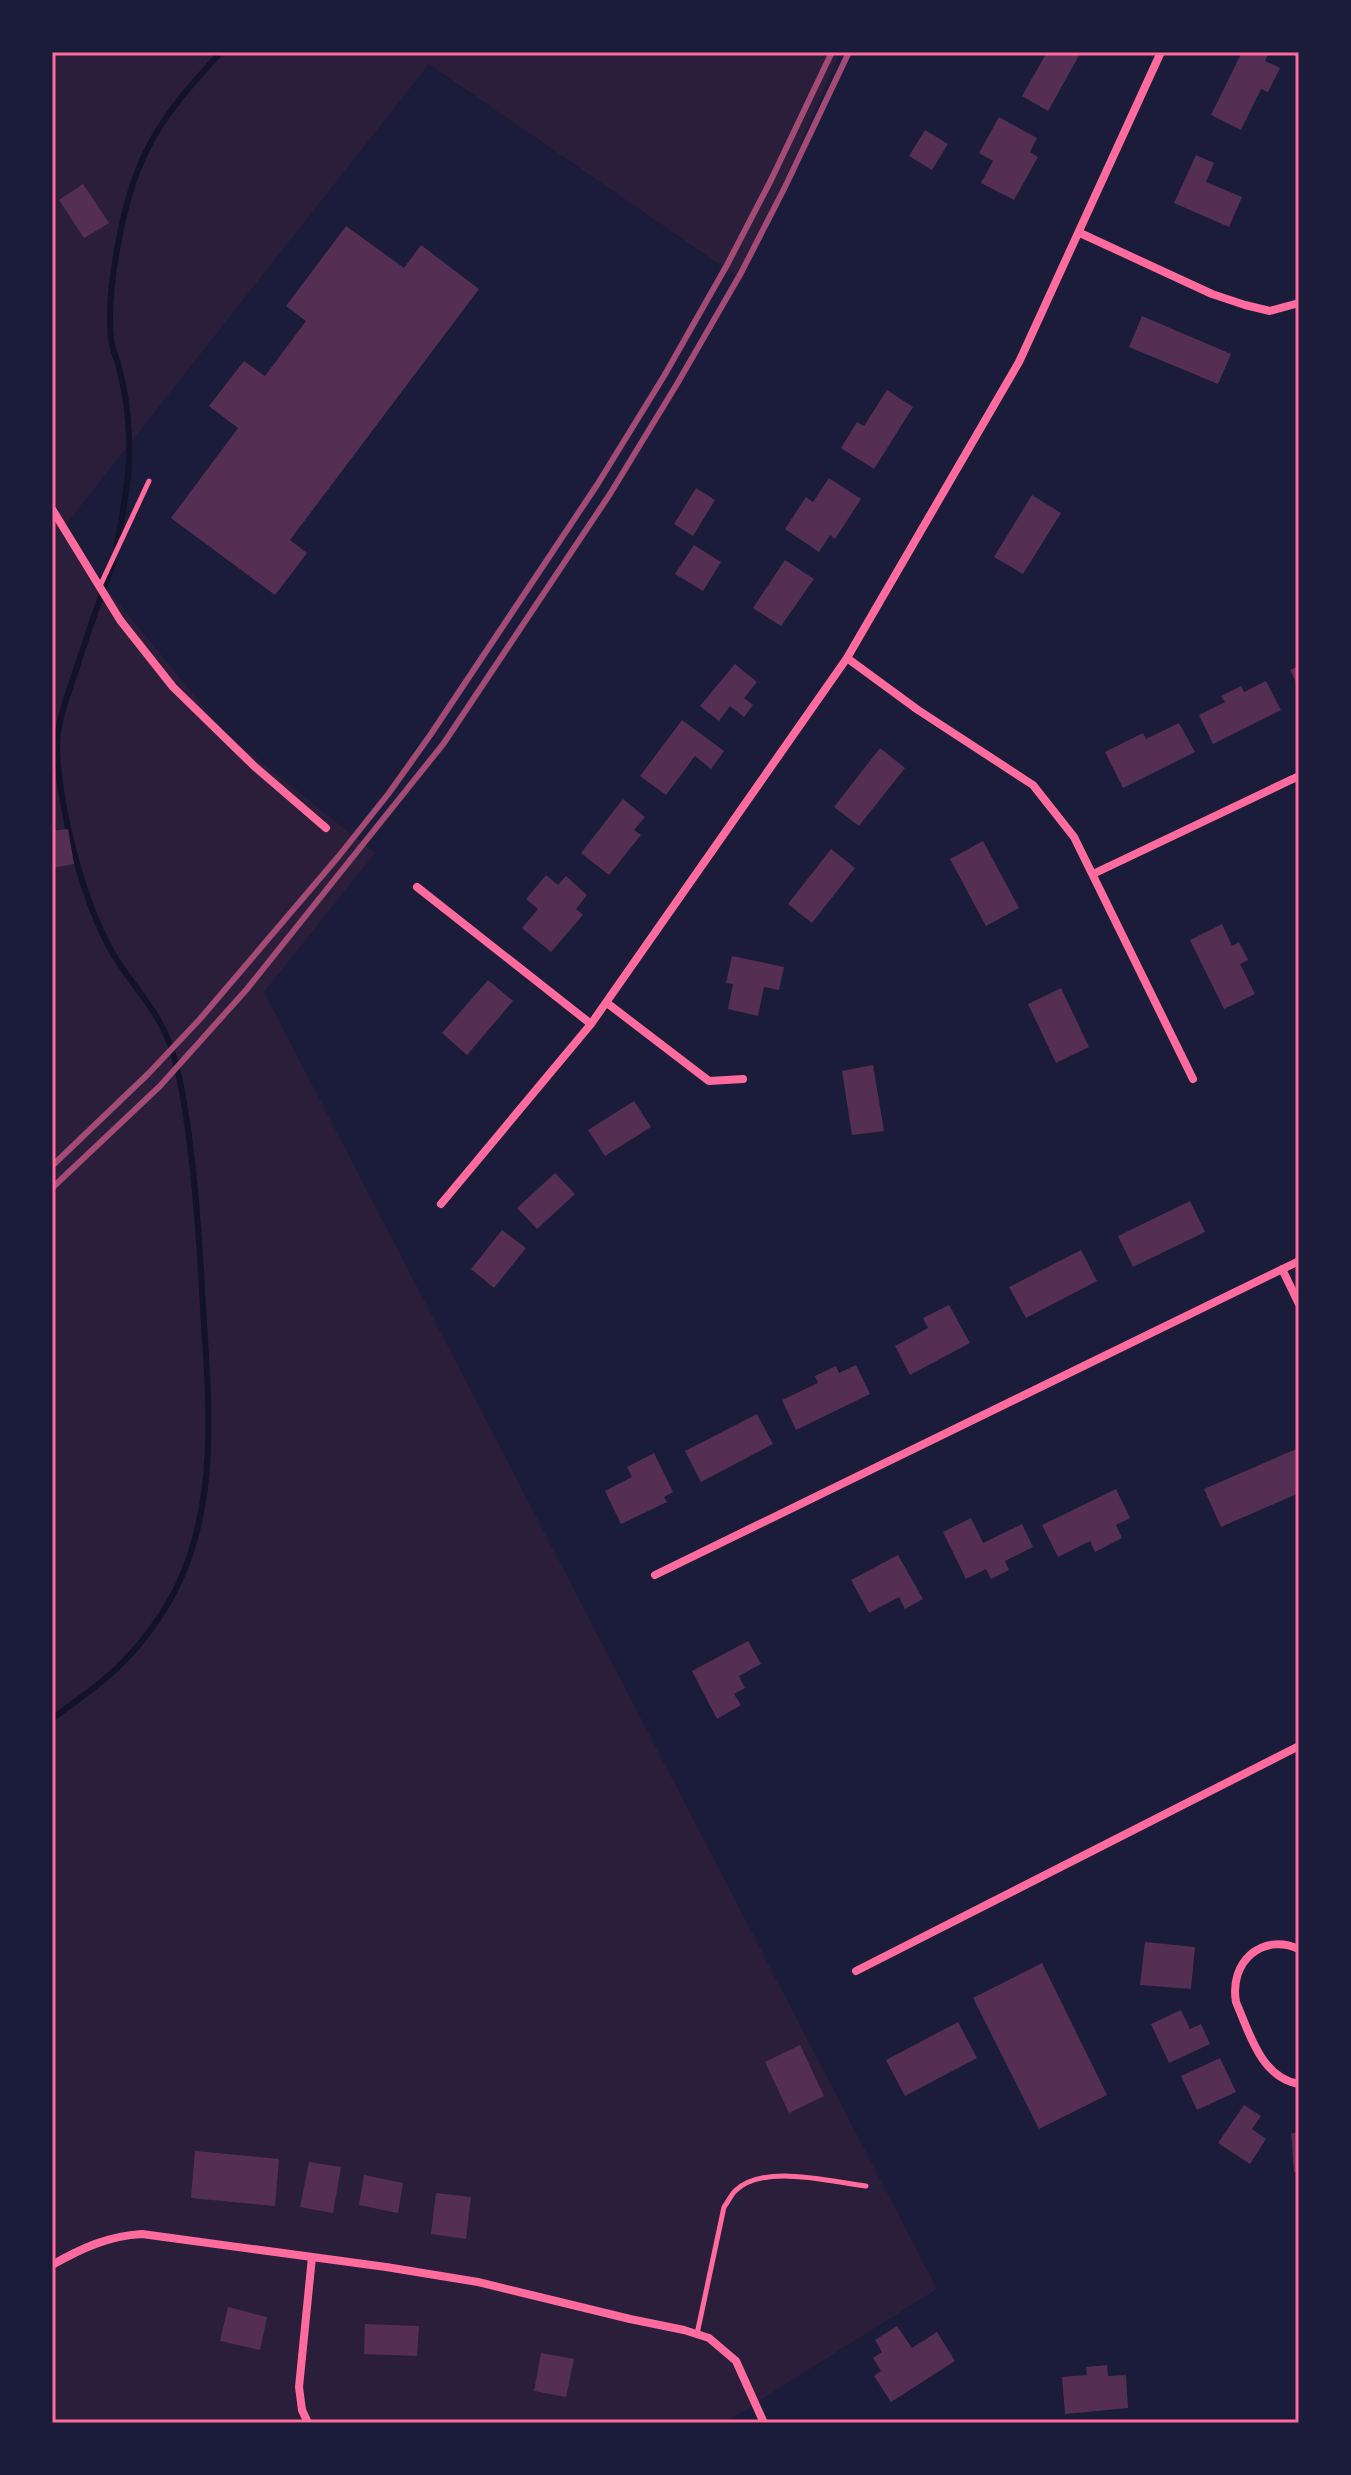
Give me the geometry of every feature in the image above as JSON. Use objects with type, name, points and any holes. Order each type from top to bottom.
[{"type":"street","points":[[441,1204],[607,1003],[847,658],[1019,362],[1161,52]]},
{"type":"street","points":[[1080,233],[1212,294],[1245,305],[1270,311],[1299,303]]},
{"type":"street","points":[[52,509],[120,620],[173,687],[254,766],[326,828]]},
{"type":"street","points":[[847,658],[918,710],[1033,785],[1074,837],[1193,1079]]},
{"type":"street","points":[[1093,874],[1299,776]]},
{"type":"street","points":[[417,887],[591,1024]]},
{"type":"street","points":[[607,1003],[709,1081],[743,1079]]},
{"type":"street","points":[[655,1575],[1299,1261]]},
{"type":"street","points":[[1282,1269],[1299,1304]]},
{"type":"street","points":[[856,1971],[1299,1746]]},
{"type":"street","points":[[1299,1949],[1276,1944],[1250,1954],[1240,1965],[1234,1990],[1236,2002],[1267,2066],[1277,2076],[1299,2084]]},
{"type":"street","points":[[52,2265],[109,2238],[142,2234],[478,2282],[709,2338],[736,2361],[764,2423]]},
{"type":"street","points":[[308,2423],[302,2410],[299,2387],[312,2257]]},
{"type":"lane","points":[[99,587],[149,481]]},
{"type":"lane","points":[[697,2334],[724,2207],[736,2190],[773,2175],[866,2186]]},
{"type":"shaded area","points":[[52,52],[840,52],[742,280],[429,64],[60,532],[227,735],[375,853],[264,992],[937,2289],[724,2423],[52,2423]]},
{"type":"building","points":[[1047,52],[1081,52],[1048,111],[1022,96]]},
{"type":"building","points":[[1242,52],[1269,52],[1265,61],[1280,68],[1268,92],[1261,89],[1241,130],[1211,115]]},
{"type":"building","points":[[999,117],[1037,138],[1030,152],[1038,157],[1014,200],[981,183],[993,161],[979,153]]},
{"type":"building","points":[[925,130],[948,144],[932,170],[909,156]]},
{"type":"building","points":[[1196,155],[1214,163],[1206,182],[1242,197],[1229,227],[1174,203]]},
{"type":"building","points":[[83,184],[109,223],[84,238],[59,200]]},
{"type":"building","points":[[346,226],[404,268],[421,245],[479,289],[290,540],[307,553],[275,595],[171,518],[238,428],[209,406],[244,361],[265,376],[306,321],[286,306]]},
{"type":"building","points":[[1142,316],[1231,354],[1218,384],[1129,347]]},
{"type":"building","points":[[887,390],[913,407],[874,469],[841,448],[857,422],[864,426]]},
{"type":"building","points":[[829,478],[861,499],[835,539],[830,535],[819,552],[785,529],[806,497],[813,502]]},
{"type":"building","points":[[696,488],[715,500],[693,536],[674,524]]},
{"type":"building","points":[[1032,495],[1061,513],[1023,574],[994,557]]},
{"type":"building","points":[[694,545],[721,562],[703,591],[675,574]]},
{"type":"building","points":[[785,560],[814,579],[781,626],[753,608]]},
{"type":"building","points":[[735,664],[757,682],[744,698],[753,705],[744,717],[730,706],[719,721],[700,706]]},
{"type":"building","points":[[1299,666],[1299,688],[1290,670]]},
{"type":"building","points":[[1266,681],[1281,710],[1213,744],[1199,715],[1225,702],[1221,696],[1241,686],[1244,692]]},
{"type":"building","points":[[682,720],[724,751],[711,769],[695,756],[666,795],[640,776]]},
{"type":"building","points":[[1179,723],[1195,752],[1123,788],[1105,752],[1143,733],[1146,739]]},
{"type":"building","points":[[880,748],[905,768],[859,826],[834,807]]},
{"type":"building","points":[[623,799],[645,817],[634,830],[641,835],[609,875],[581,853]]},
{"type":"building","points":[[68,829],[74,864],[52,868],[52,831]]},
{"type":"building","points":[[983,841],[1019,908],[986,926],[950,859]]},
{"type":"building","points":[[831,849],[855,868],[812,923],[788,904]]},
{"type":"building","points":[[546,875],[558,885],[566,876],[587,895],[576,909],[583,915],[551,952],[522,928],[538,909],[526,899]]},
{"type":"building","points":[[1222,924],[1232,946],[1239,942],[1248,960],[1240,964],[1255,994],[1224,1009],[1190,940]]},
{"type":"building","points":[[732,956],[784,967],[779,990],[764,987],[758,1016],[728,1009],[733,984],[726,983]]},
{"type":"building","points":[[488,980],[513,1001],[467,1055],[442,1033]]},
{"type":"building","points":[[1061,988],[1089,1047],[1056,1063],[1028,1004]]},
{"type":"building","points":[[873,1065],[884,1131],[852,1135],[842,1071]]},
{"type":"building","points":[[634,1101],[651,1127],[605,1156],[588,1130]]},
{"type":"building","points":[[555,1173],[575,1194],[537,1229],[517,1208]]},
{"type":"building","points":[[1190,1201],[1205,1232],[1133,1267],[1118,1236]]},
{"type":"building","points":[[502,1230],[526,1248],[494,1288],[471,1269]]},
{"type":"building","points":[[1081,1250],[1097,1281],[1026,1318],[1009,1287]]},
{"type":"building","points":[[949,1305],[970,1343],[910,1375],[895,1346],[928,1328],[923,1318]]},
{"type":"building","points":[[856,1365],[870,1394],[796,1430],[782,1400],[818,1383],[815,1376],[836,1366],[839,1373]]},
{"type":"building","points":[[757,1414],[773,1444],[701,1482],[685,1451]]},
{"type":"building","points":[[1296,1449],[1299,1457],[1299,1493],[1221,1527],[1204,1489]]},
{"type":"building","points":[[654,1453],[673,1492],[664,1497],[667,1502],[621,1524],[605,1491],[632,1477],[627,1467]]},
{"type":"building","points":[[1116,1489],[1130,1518],[1116,1525],[1122,1538],[1095,1552],[1090,1541],[1058,1557],[1042,1525]]},
{"type":"building","points":[[971,1518],[983,1543],[1022,1524],[1033,1547],[1005,1561],[1009,1570],[991,1579],[986,1569],[966,1579],[943,1532]]},
{"type":"building","points":[[898,1555],[923,1599],[905,1609],[899,1597],[869,1613],[851,1580]]},
{"type":"building","points":[[748,1641],[761,1664],[739,1676],[745,1688],[734,1694],[741,1705],[717,1719],[692,1671]]},
{"type":"building","points":[[1145,1942],[1195,1947],[1191,1989],[1140,1985]]},
{"type":"building","points":[[1042,1963],[1107,2095],[1039,2129],[973,1998]]},
{"type":"building","points":[[1181,2010],[1190,2029],[1201,2024],[1210,2044],[1169,2063],[1151,2024]]},
{"type":"building","points":[[958,2022],[977,2058],[905,2096],[886,2060]]},
{"type":"building","points":[[800,2045],[824,2096],[789,2113],[765,2062]]},
{"type":"building","points":[[1220,2058],[1236,2092],[1197,2110],[1181,2076]]},
{"type":"building","points":[[1244,2105],[1261,2116],[1252,2129],[1266,2139],[1250,2164],[1218,2143]]},
{"type":"building","points":[[1291,2133],[1299,2133],[1299,2172],[1294,2172]]},
{"type":"building","points":[[195,2151],[279,2159],[275,2206],[191,2198]]},
{"type":"building","points":[[309,2162],[341,2167],[333,2213],[300,2207]]},
{"type":"building","points":[[364,2175],[403,2183],[398,2213],[359,2205]]},
{"type":"building","points":[[436,2193],[471,2197],[466,2239],[431,2234]]},
{"type":"building","points":[[228,2307],[267,2317],[260,2350],[220,2341]]},
{"type":"building","points":[[365,2324],[419,2326],[417,2356],[364,2354]]},
{"type":"building","points":[[897,2326],[912,2348],[937,2332],[955,2361],[891,2402],[874,2376],[881,2371],[873,2358],[882,2352],[875,2340]]},
{"type":"building","points":[[541,2353],[574,2359],[566,2397],[534,2391]]},
{"type":"building","points":[[1107,2365],[1108,2376],[1126,2375],[1128,2408],[1065,2414],[1062,2377],[1087,2375],[1086,2367]]},
{"type":"waterway","points":[[116,550],[129,464],[125,393],[112,346],[110,319],[123,219],[137,173],[160,126],[221,52]]},
{"type":"waterway","points":[[52,1719],[119,1666],[161,1614],[178,1585],[195,1537],[207,1468],[208,1397],[198,1225],[179,1078],[164,1030],[115,957],[93,911],[68,827],[59,772],[57,738],[63,710],[114,561]]},
{"type":"railway","points":[[52,1166],[200,1019],[338,857],[431,734],[597,485],[664,376],[727,265],[832,52]]},
{"type":"railway","points":[[52,1188],[160,1086],[247,989],[444,743],[610,494],[677,384],[741,273],[849,52]]}]
